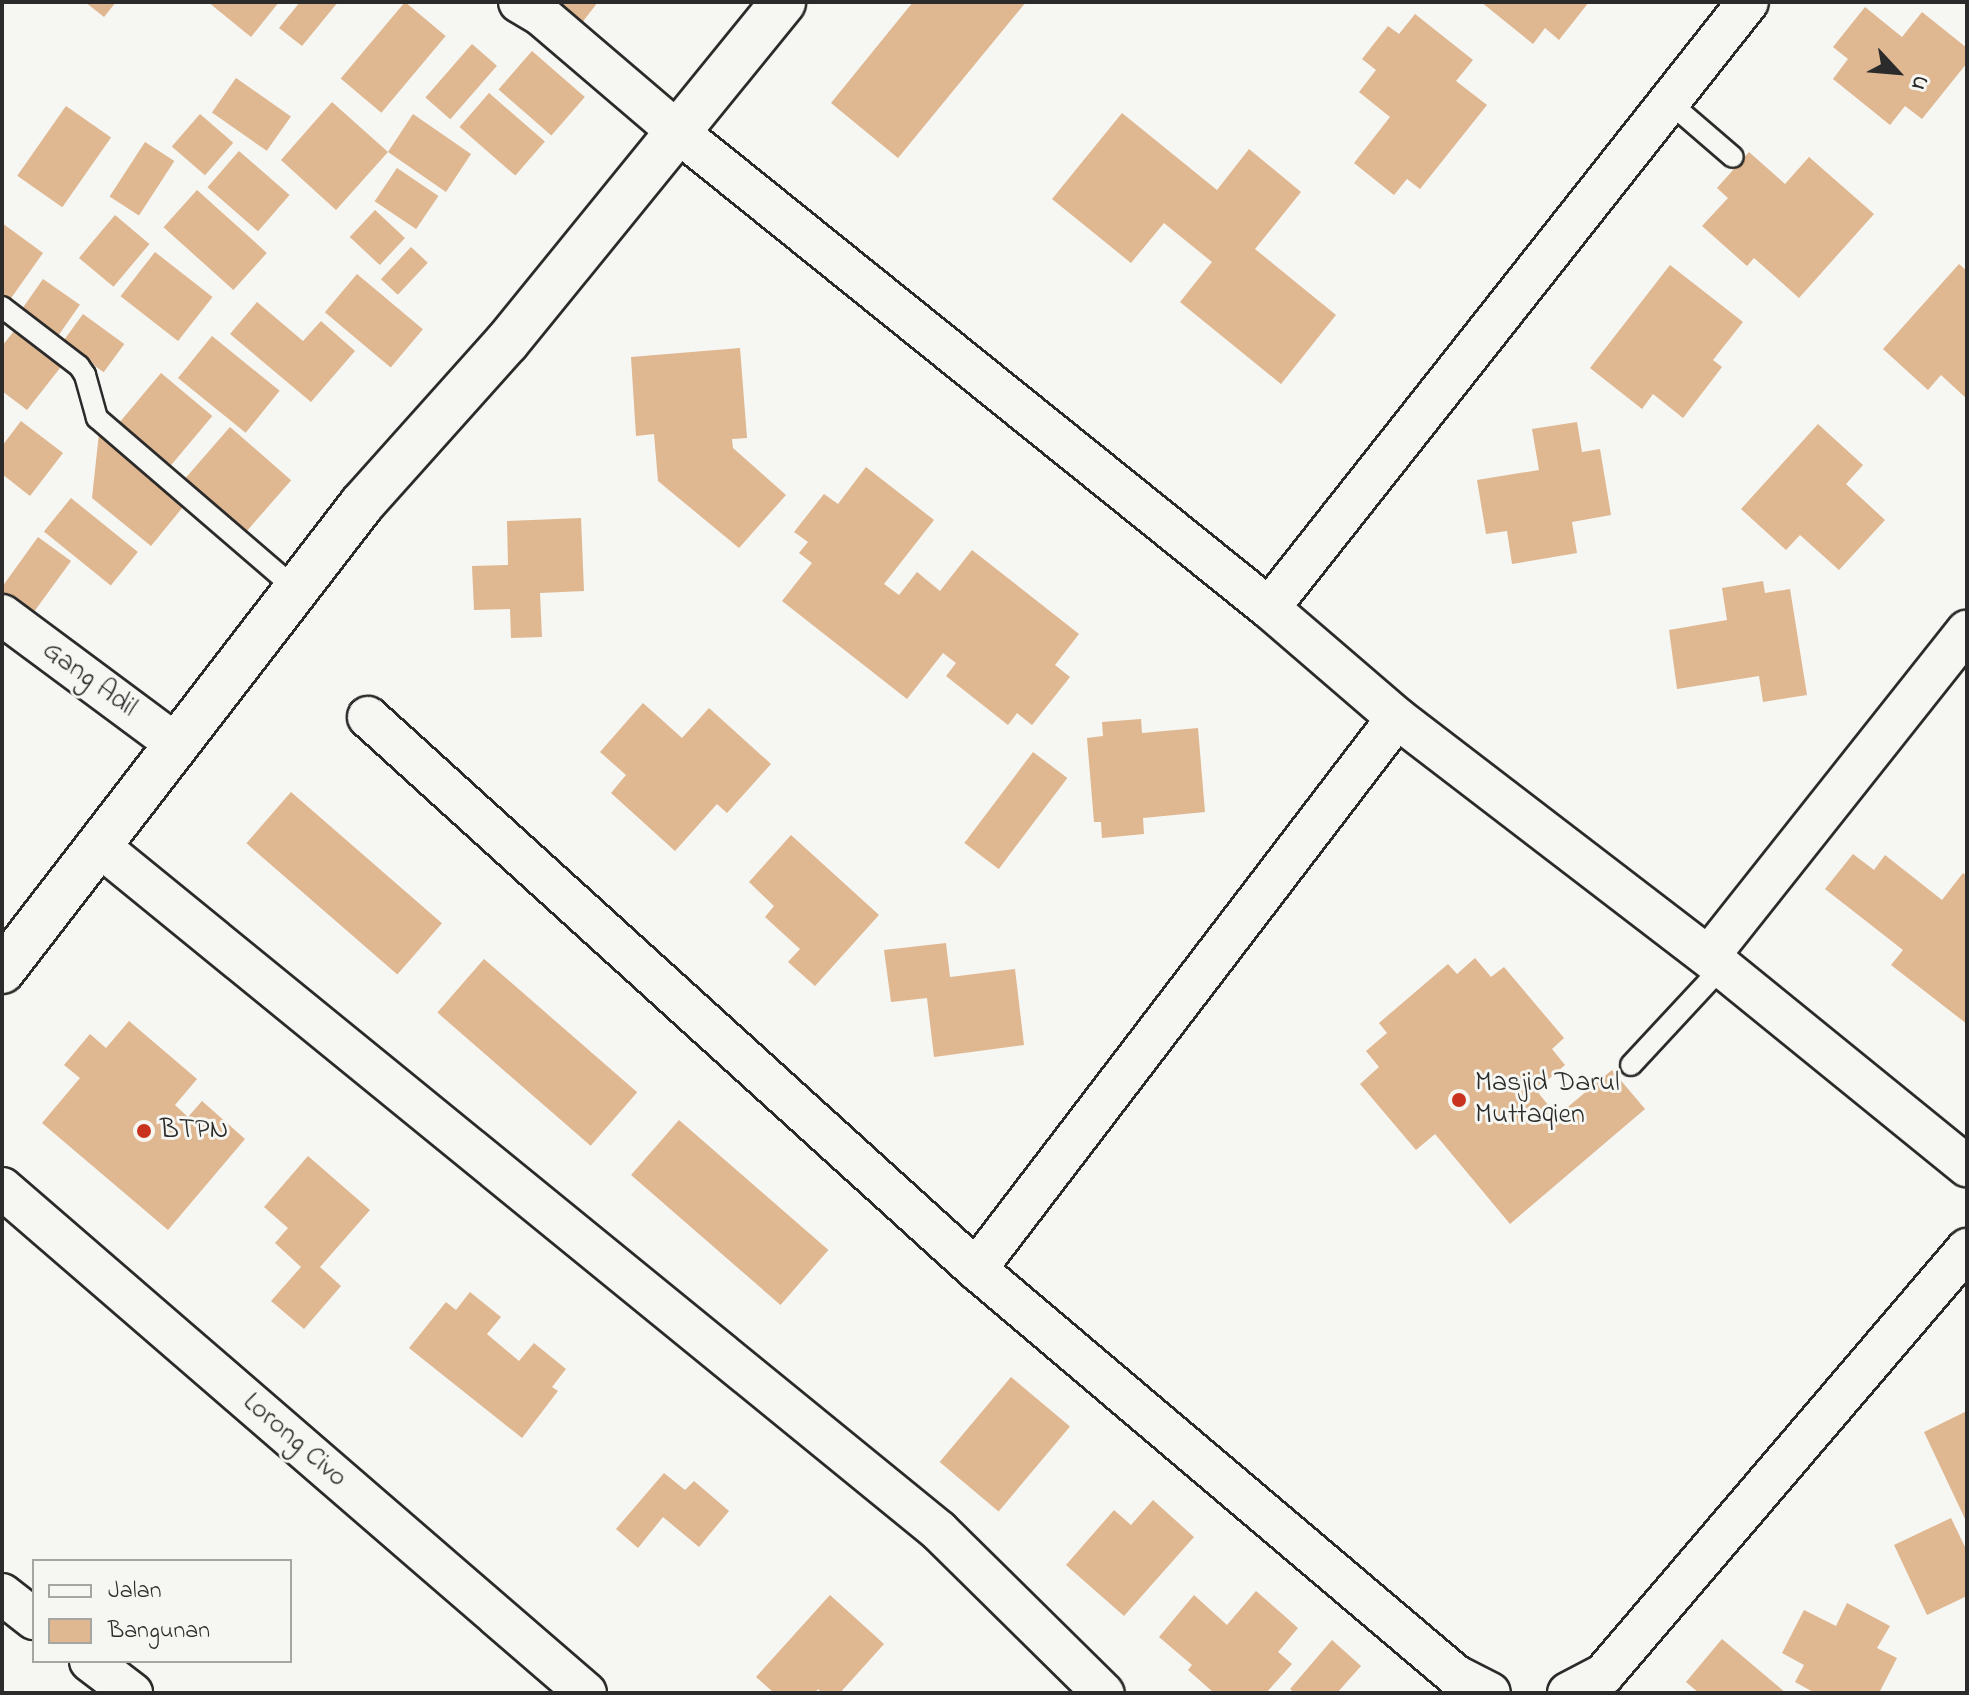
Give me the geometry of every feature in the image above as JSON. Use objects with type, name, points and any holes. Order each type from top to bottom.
[{"type":"main road","points":[[2,971],[362,504],[507,342],[783,2]]},
{"type":"street","points":[[519,2],[542,16],[678,132],[1269,608],[1397,718],[1716,962],[1967,1166]]},
{"type":"street","points":[[1269,608],[1748,2]]},
{"type":"street","name":"Gang Adil","points":[[2,615],[176,744]]},
{"type":"street","points":[[1716,962],[1967,631]]},
{"type":"street","points":[[368,717],[976,1269],[1455,1675],[1490,1693]]},
{"type":"street","points":[[976,1269],[1397,718]]},
{"type":"street","points":[[98,845],[939,1531],[1103,1693]]},
{"type":"street","name":"Lorong Civo","points":[[2,1188],[586,1693]]},
{"type":"street","points":[[1568,1693],[1604,1674],[1967,1249]]},
{"type":"street","points":[[2,1594],[32,1617]]},
{"type":"street","points":[[93,1663],[132,1693]]},
{"type":"lane","points":[[1669,102],[1733,157]]},
{"type":"lane","points":[[2,307],[79,366],[85,375],[97,418],[296,589]]},
{"type":"lane","points":[[1631,1065],[1716,962]]},
{"type":"building","points":[[85,2],[116,2],[104,17]]},
{"type":"building","points":[[208,2],[279,2],[251,37]]},
{"type":"building","points":[[300,2],[338,2],[302,46],[279,28]]},
{"type":"building","points":[[405,2],[446,36],[381,113],[341,79]]},
{"type":"building","points":[[553,2],[598,2],[574,33]]},
{"type":"building","points":[[913,2],[1026,2],[898,158],[831,103]]},
{"type":"building","points":[[1481,2],[1589,2],[1559,40],[1545,28],[1533,44]]},
{"type":"building","points":[[1865,7],[1902,37],[1922,12],[1967,48],[1967,63],[1922,119],[1905,106],[1890,125],[1833,79],[1848,59],[1833,47]]},
{"type":"building","points":[[1415,14],[1473,60],[1456,81],[1487,105],[1420,189],[1407,179],[1394,195],[1354,163],[1390,117],[1359,92],[1376,70],[1362,59],[1388,26],[1399,34]]},
{"type":"building","points":[[472,44],[497,66],[450,119],[425,98]]},
{"type":"building","points":[[532,51],[585,97],[551,135],[499,89]]},
{"type":"building","points":[[236,78],[291,116],[267,151],[212,112]]},
{"type":"building","points":[[489,93],[545,142],[515,176],[459,127]]},
{"type":"building","points":[[332,102],[388,152],[336,210],[281,160]]},
{"type":"building","points":[[66,106],[111,138],[62,207],[17,176]]},
{"type":"building","points":[[1122,113],[1217,190],[1249,149],[1301,192],[1255,249],[1336,315],[1281,384],[1180,302],[1212,262],[1164,223],[1131,263],[1052,199]]},
{"type":"building","points":[[200,114],[233,143],[205,175],[172,146]]},
{"type":"building","points":[[413,114],[471,154],[446,192],[388,152]]},
{"type":"building","points":[[145,142],[174,161],[139,216],[110,197]]},
{"type":"building","points":[[239,151],[290,195],[258,231],[208,187]]},
{"type":"building","points":[[1749,152],[1785,184],[1809,157],[1874,214],[1799,298],[1754,258],[1747,266],[1702,226],[1728,198],[1717,188]]},
{"type":"building","points":[[397,168],[438,196],[416,229],[375,201]]},
{"type":"building","points":[[197,190],[267,253],[233,290],[164,227]]},
{"type":"building","points":[[375,210],[405,238],[380,265],[350,237]]},
{"type":"building","points":[[115,215],[149,244],[113,287],[79,258]]},
{"type":"building","points":[[2,223],[43,253],[9,301],[2,296]]},
{"type":"building","points":[[411,247],[428,263],[398,295],[381,279]]},
{"type":"building","points":[[155,252],[213,297],[178,341],[121,296]]},
{"type":"building","points":[[1959,264],[1967,271],[1967,399],[1941,375],[1928,390],[1883,349]]},
{"type":"building","points":[[1670,265],[1743,322],[1713,360],[1722,367],[1683,418],[1653,394],[1642,409],[1590,368]]},
{"type":"building","points":[[357,274],[423,329],[391,368],[325,312]]},
{"type":"building","points":[[43,279],[80,305],[57,337],[21,311]]},
{"type":"building","points":[[257,302],[303,341],[321,321],[355,351],[311,402],[230,334]]},
{"type":"building","points":[[83,314],[124,344],[104,372],[62,342]]},
{"type":"building","points":[[18,326],[64,363],[27,410],[2,391],[2,346]]},
{"type":"building","points":[[212,336],[280,391],[246,433],[178,378]]},
{"type":"building","points":[[740,348],[747,438],[732,439],[733,448],[786,495],[739,548],[658,481],[654,434],[636,436],[631,357]]},
{"type":"building","points":[[161,373],[212,416],[171,465],[120,422]]},
{"type":"building","points":[[21,421],[63,453],[30,496],[2,474],[2,446]]},
{"type":"building","points":[[1577,422],[1582,452],[1600,449],[1611,515],[1572,522],[1577,553],[1512,564],[1507,531],[1486,534],[1477,480],[1539,470],[1532,429]]},
{"type":"building","points":[[100,424],[187,502],[151,546],[92,498]]},
{"type":"building","points":[[1818,424],[1863,465],[1846,484],[1885,520],[1839,570],[1800,535],[1786,550],[1741,509]]},
{"type":"building","points":[[230,427],[291,480],[241,537],[180,484]]},
{"type":"building","points":[[866,467],[934,520],[884,584],[899,595],[917,572],[940,591],[972,550],[1079,634],[1055,665],[1070,677],[1032,725],[1017,713],[1008,725],[946,676],[956,663],[943,653],[907,699],[782,601],[812,563],[799,553],[808,542],[794,532],[824,494],[838,504]]},
{"type":"building","points":[[71,498],[138,552],[111,586],[44,531]]},
{"type":"building","points":[[581,518],[584,591],[540,593],[542,637],[511,638],[510,609],[474,610],[472,566],[508,565],[507,521]]},
{"type":"building","points":[[38,537],[71,561],[28,620],[2,601],[2,587]]},
{"type":"building","points":[[1763,581],[1765,593],[1790,589],[1807,695],[1763,702],[1759,676],[1677,689],[1669,630],[1727,620],[1722,588]]},
{"type":"building","points":[[643,703],[682,738],[709,708],[771,764],[727,813],[717,804],[675,851],[611,793],[626,775],[600,752]]},
{"type":"building","points":[[1141,719],[1142,733],[1198,728],[1205,812],[1143,818],[1144,834],[1102,838],[1101,822],[1094,822],[1087,738],[1103,736],[1102,722]]},
{"type":"building","points":[[1033,752],[1067,778],[999,869],[964,843]]},
{"type":"building","points":[[291,792],[442,923],[397,975],[246,843]]},
{"type":"building","points":[[791,835],[879,915],[815,986],[788,962],[800,949],[765,917],[774,906],[749,882]]},
{"type":"building","points":[[1853,854],[1874,870],[1885,855],[1942,900],[1963,873],[1967,876],[1967,1024],[1891,965],[1903,950],[1825,889]]},
{"type":"building","points":[[946,943],[950,977],[1015,969],[1024,1045],[934,1057],[927,998],[891,1002],[884,950]]},
{"type":"building","name":"Masjid Darul Muttaqien","points":[[1475,958],[1491,977],[1504,967],[1564,1038],[1552,1049],[1565,1065],[1536,1090],[1557,1116],[1612,1070],[1645,1109],[1510,1224],[1435,1134],[1416,1150],[1360,1084],[1379,1067],[1366,1051],[1387,1033],[1379,1023],[1448,964],[1457,974]]},
{"type":"building","points":[[484,959],[637,1092],[591,1146],[437,1013]]},
{"type":"building","name":"BTPN","points":[[129,1021],[197,1079],[175,1105],[188,1117],[202,1101],[245,1139],[168,1230],[42,1123],[80,1078],[64,1065],[90,1034],[106,1048]]},
{"type":"building","points":[[679,1120],[828,1250],[781,1305],[631,1175]]},
{"type":"building","points":[[308,1156],[370,1210],[320,1267],[341,1286],[304,1329],[271,1301],[301,1267],[275,1243],[288,1228],[264,1207]]},
{"type":"building","points":[[470,1292],[501,1317],[487,1334],[519,1361],[534,1343],[566,1369],[552,1387],[558,1391],[522,1438],[409,1348],[446,1302],[456,1310]]},
{"type":"building","points":[[1011,1377],[1070,1426],[999,1512],[940,1462]]},
{"type":"building","points":[[1967,1411],[1967,1523],[1924,1432]]},
{"type":"building","points":[[664,1473],[685,1490],[694,1481],[729,1511],[699,1547],[663,1517],[638,1548],[616,1529]]},
{"type":"building","points":[[1153,1500],[1194,1537],[1124,1616],[1066,1565],[1114,1510],[1131,1525]]},
{"type":"building","points":[[1951,1518],[1967,1551],[1967,1596],[1927,1615],[1894,1545]]},
{"type":"building","points":[[1256,1591],[1298,1628],[1278,1652],[1292,1664],[1266,1693],[1214,1693],[1188,1670],[1192,1665],[1159,1637],[1194,1595],[1227,1625]]},
{"type":"building","points":[[830,1595],[884,1644],[840,1693],[822,1693],[818,1689],[815,1693],[774,1693],[756,1677]]},
{"type":"building","points":[[1847,1603],[1890,1626],[1877,1648],[1897,1658],[1879,1693],[1815,1693],[1795,1682],[1804,1665],[1782,1653],[1804,1610],[1836,1626]]},
{"type":"building","points":[[1722,1639],[1786,1693],[1699,1693],[1686,1682]]},
{"type":"building","points":[[1332,1640],[1361,1666],[1337,1693],[1295,1693],[1290,1689]]},
{"type":"place","name":"Masjid Darul Muttaqien","points":[[1459,1100]]},
{"type":"place","name":"BTPN","points":[[144,1131]]}]
